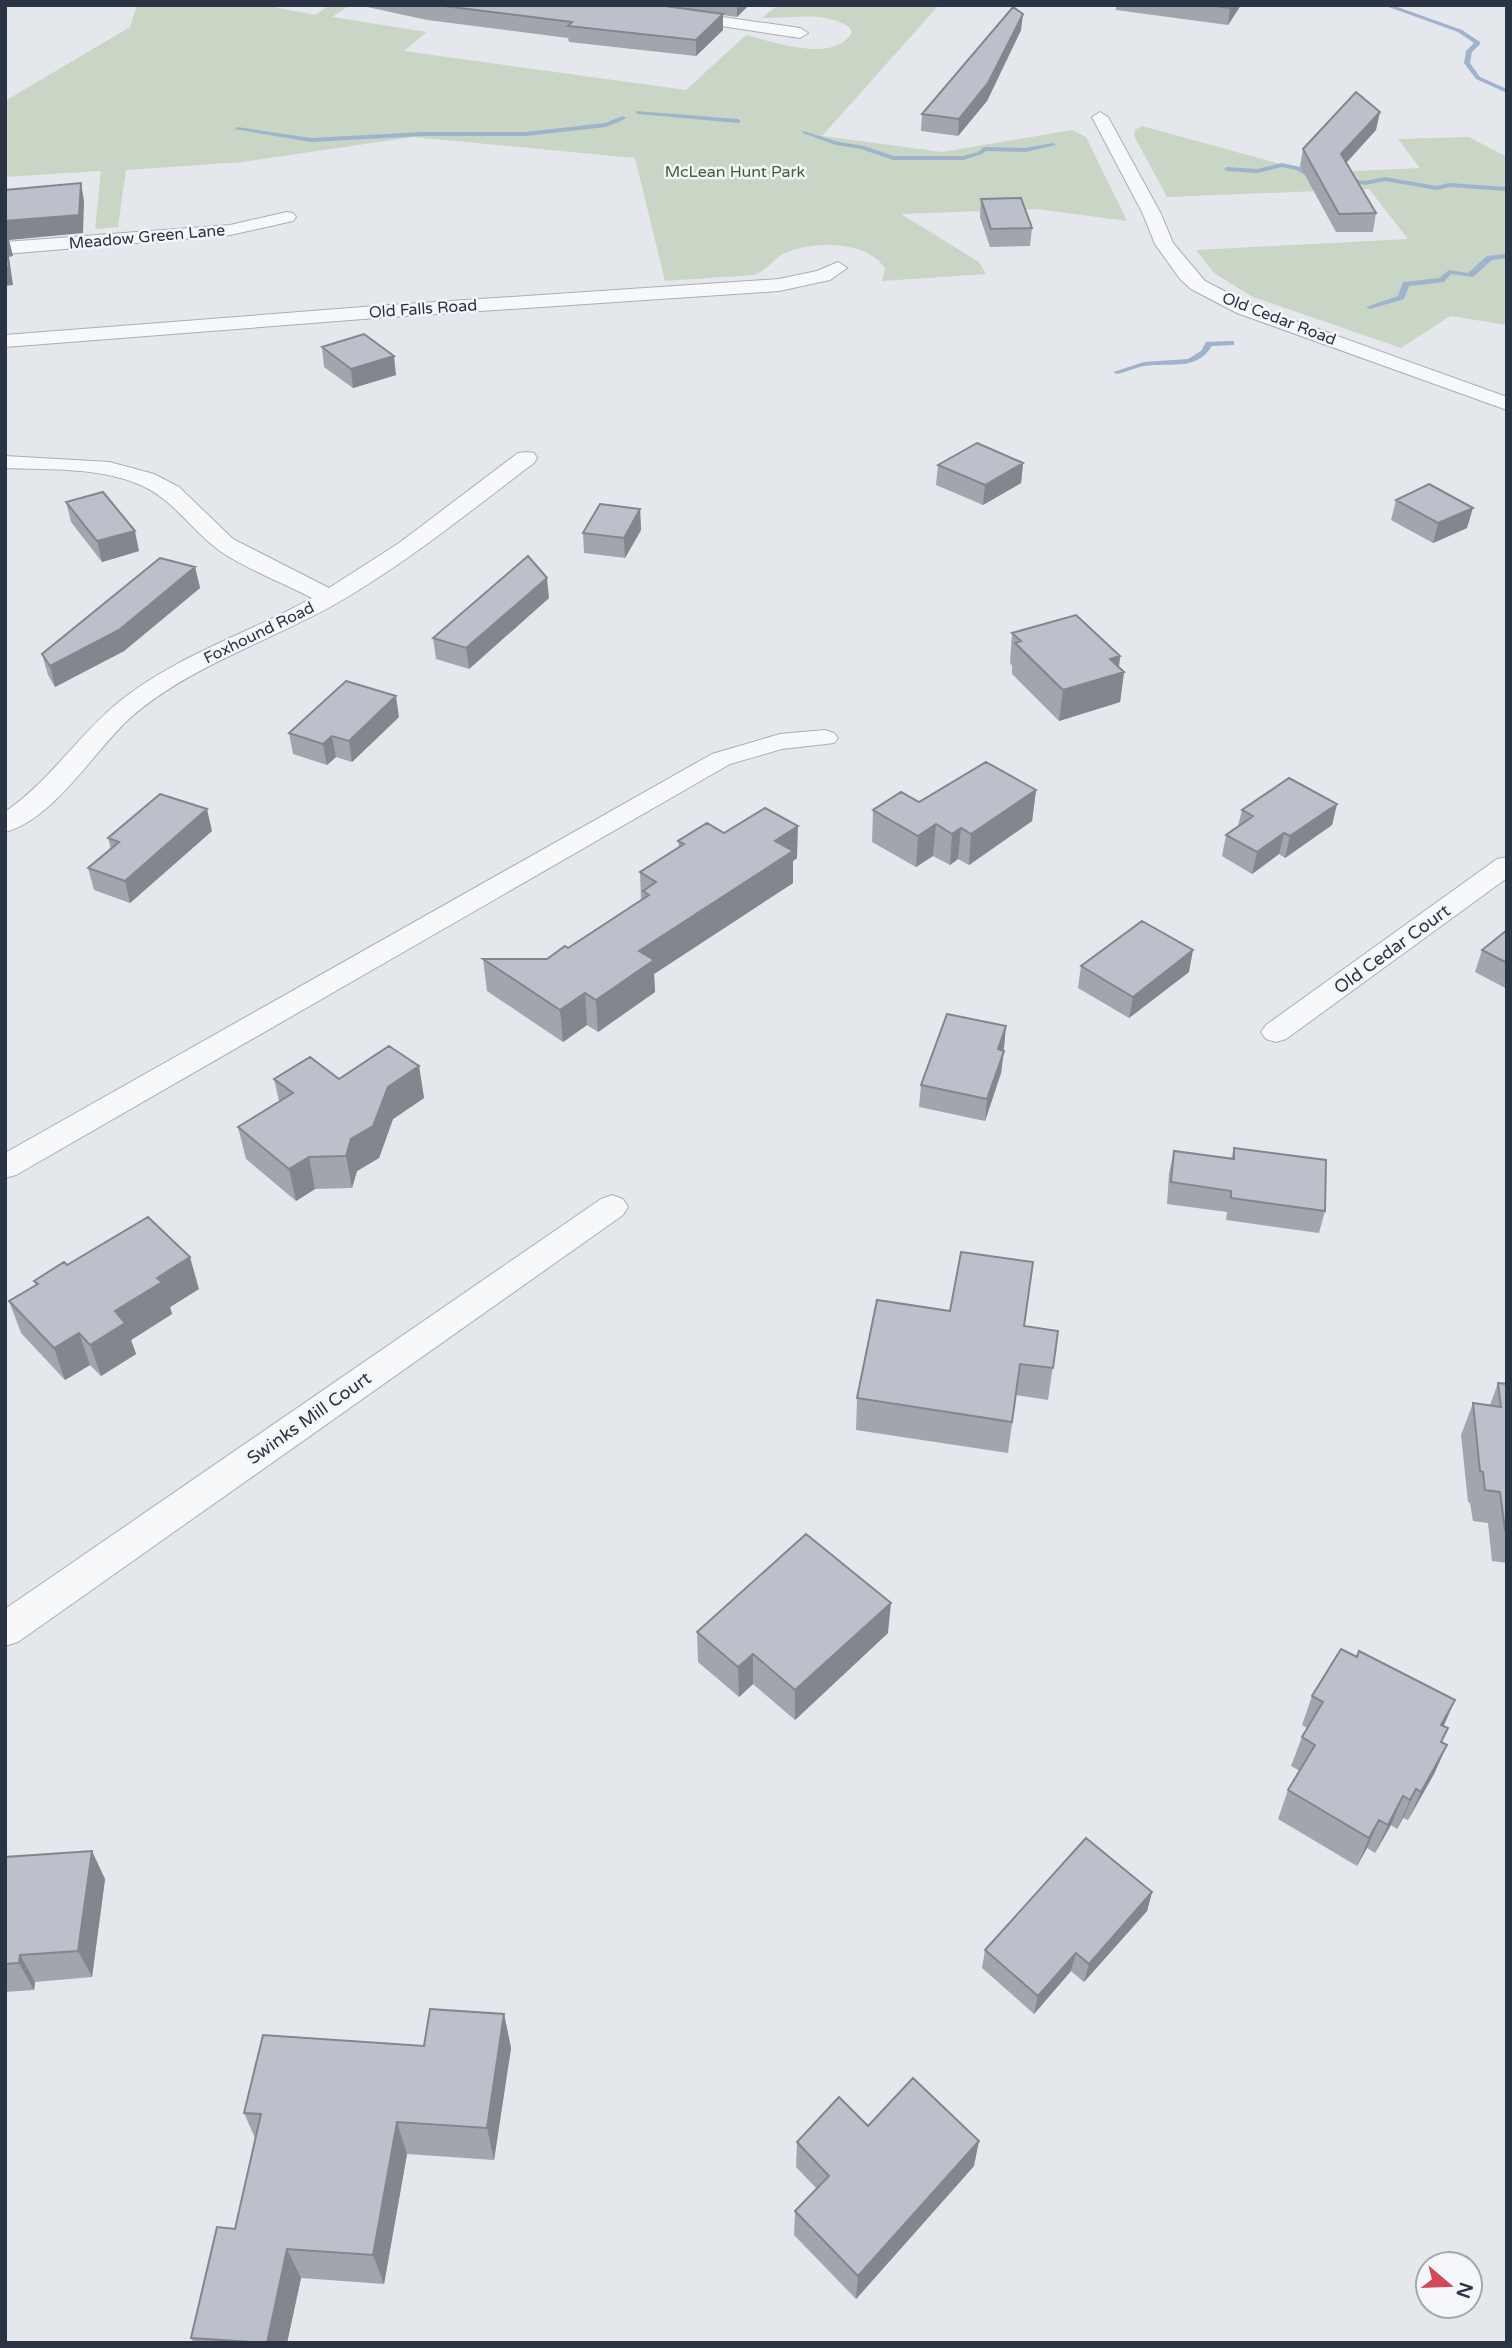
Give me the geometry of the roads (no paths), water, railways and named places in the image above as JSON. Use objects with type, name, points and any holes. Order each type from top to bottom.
[{"type":"street","points":[[669,15],[800,33]]},
{"type":"street","name":"Old Cedar Road","points":[[1100,117],[1152,214],[1164,244],[1182,270],[1198,285],[1263,316],[1507,404]]},
{"type":"street","name":"Meadow Green Lane","points":[[5,248],[230,230],[287,217]]},
{"type":"street","name":"Old Falls Road","points":[[5,341],[779,285],[823,276],[838,268]]},
{"type":"street","name":"Foxhound Road","points":[[5,824],[35,803],[61,779],[102,732],[137,700],[174,676],[330,598],[406,548],[526,458]]},
{"type":"street","points":[[5,462],[109,468],[146,479],[171,492],[225,544],[330,598]]},
{"type":"street","points":[[5,1167],[720,759],[780,742],[825,738]]},
{"type":"street","name":"Old Cedar Court","points":[[1276,1032],[1507,865]]},
{"type":"street","name":"Swinks Mill Court","points":[[5,1630],[612,1207]]},
{"type":"waterway","points":[[1386,5],[1460,31],[1478,43],[1469,51],[1467,63],[1478,78],[1507,91]]},
{"type":"waterway","points":[[638,112],[738,121]]},
{"type":"waterway","points":[[237,129],[311,140],[423,134],[526,134],[606,125],[623,118]]},
{"type":"waterway","points":[[805,132],[838,144],[862,147],[893,158],[963,158],[980,153],[984,149],[1025,150],[1053,145]]},
{"type":"waterway","points":[[1227,169],[1257,171],[1282,165],[1298,168],[1316,179]]},
{"type":"waterway","points":[[1341,180],[1365,183],[1385,179],[1437,188],[1449,185],[1507,189]]},
{"type":"waterway","points":[[1370,307],[1401,297],[1406,284],[1441,280],[1449,272],[1470,275],[1490,258],[1507,256]]},
{"type":"waterway","points":[[1117,372],[1144,364],[1189,361],[1197,358],[1209,344],[1231,343]]},
{"type":"park label","name":"McLean Hunt Park","points":[[735,172]]}]
